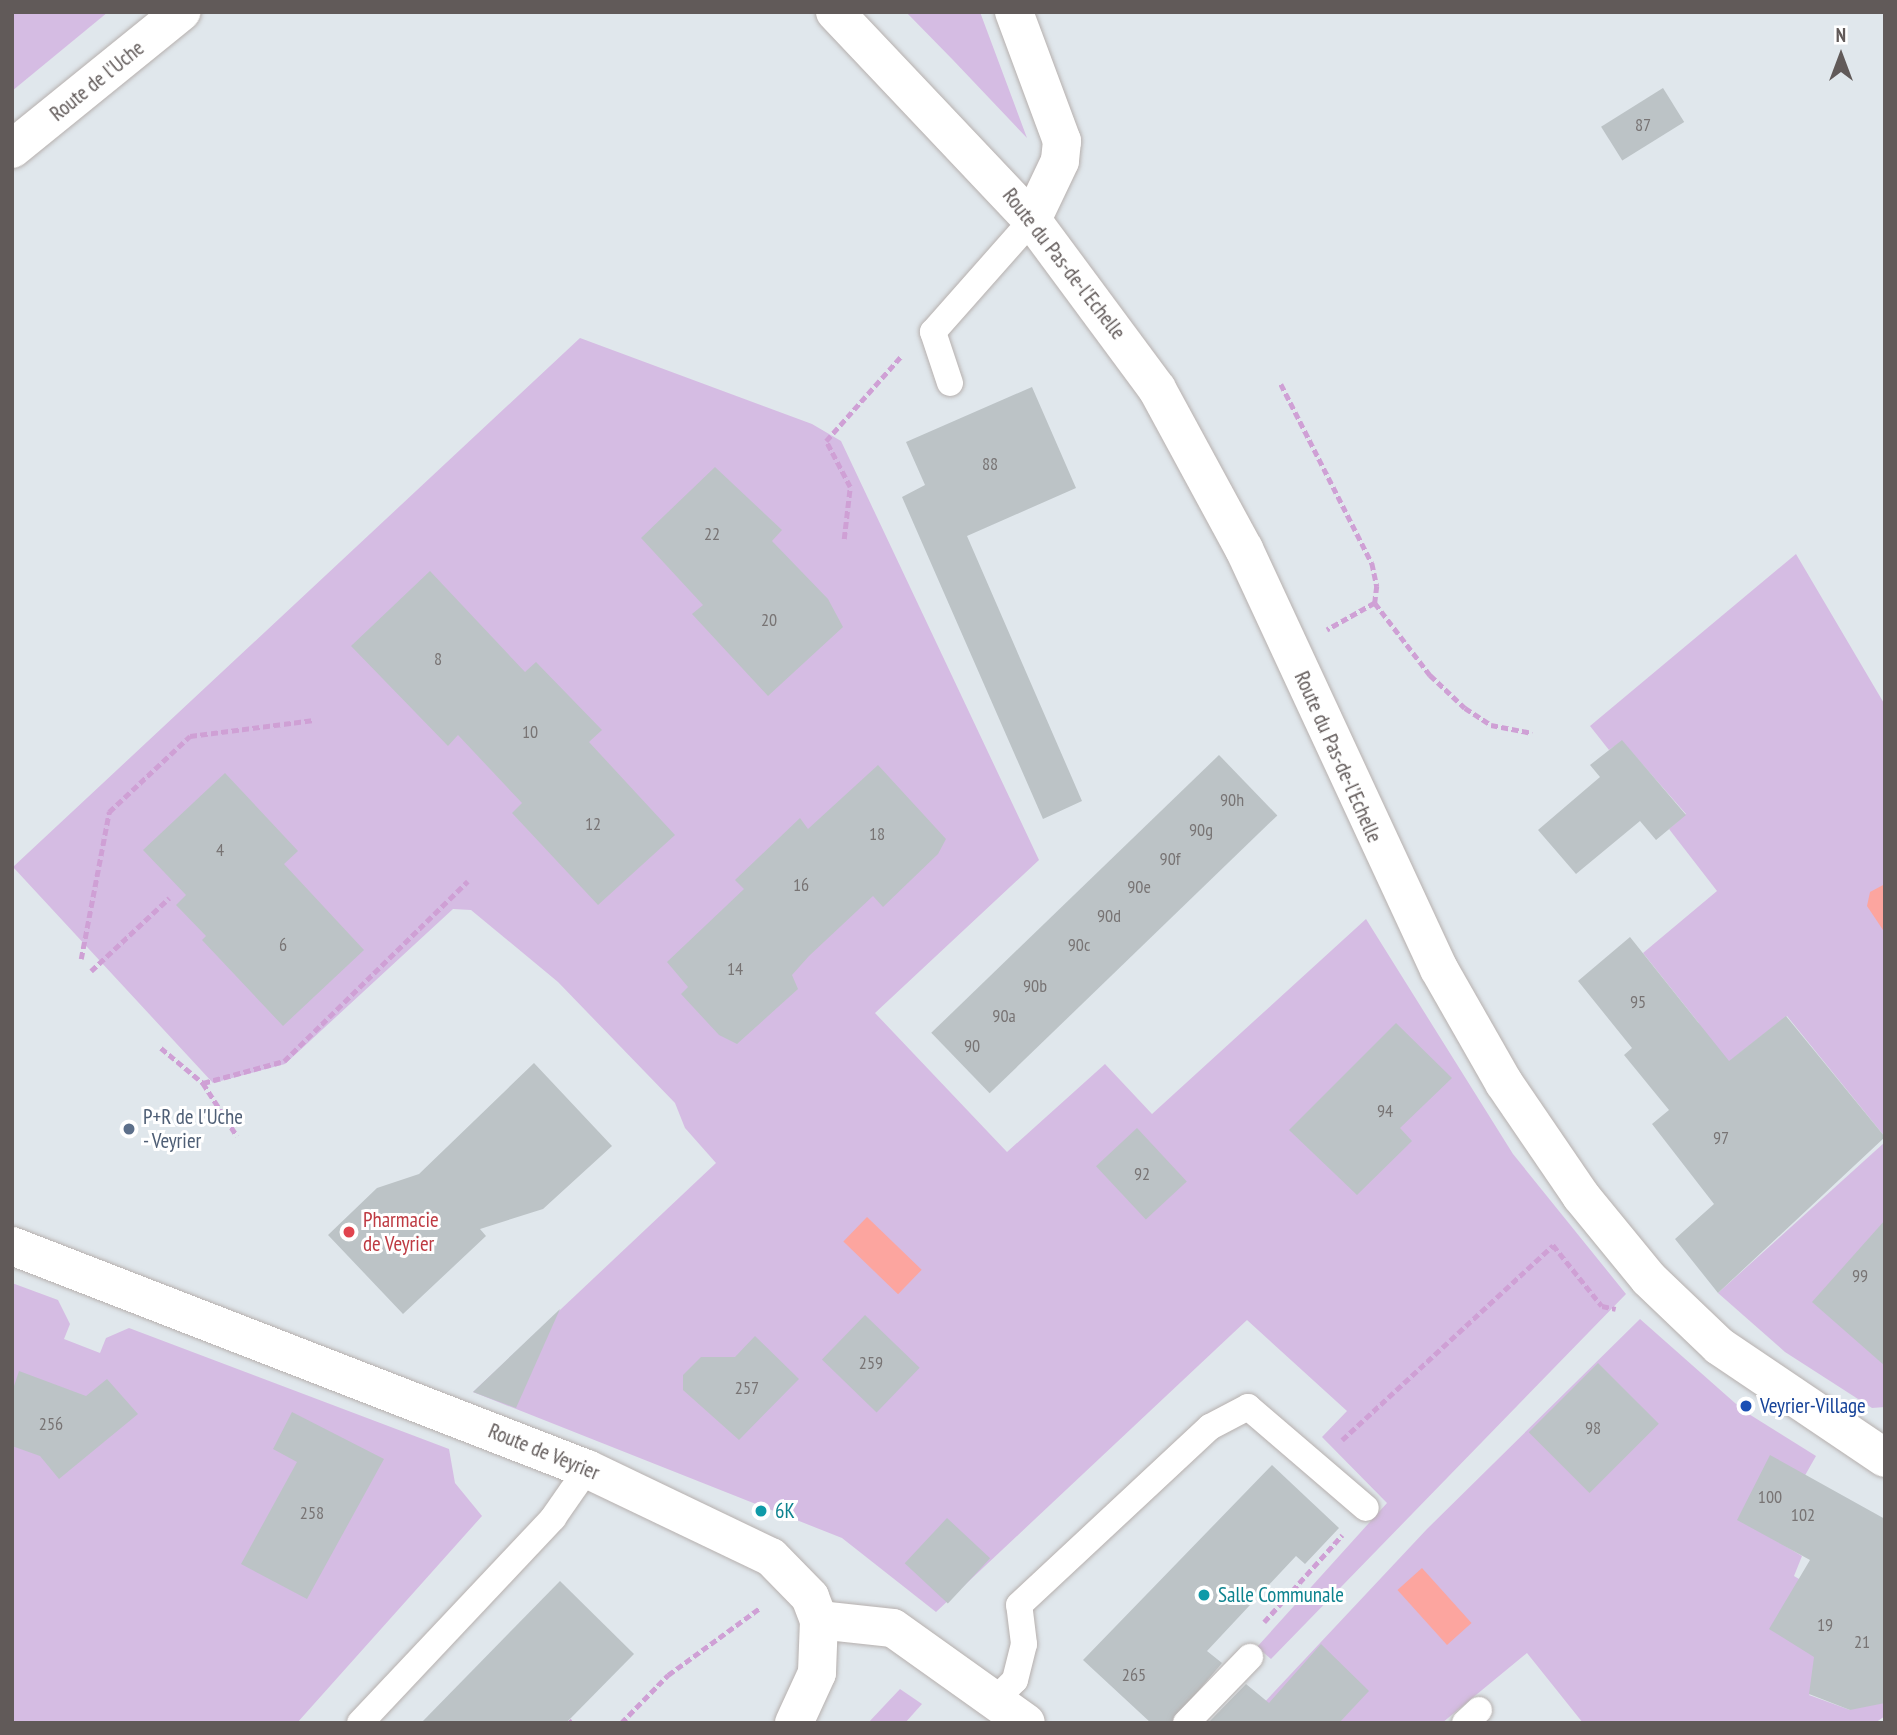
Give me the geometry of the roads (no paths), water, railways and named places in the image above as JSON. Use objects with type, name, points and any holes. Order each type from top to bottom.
[{"type":"main road","name":"Route de l'Uche","points":[[12,149],[181,12]]},
{"type":"main road","name":"Route du Pas-de-l'Echelle","points":[[835,12],[1032,220],[1123,338],[1189,443],[1439,969],[1504,1083],[1581,1196],[1649,1279],[1719,1346],[1885,1458]]},
{"type":"main road","points":[[1014,12],[1062,141],[1060,161],[1032,220]]},
{"type":"main road","name":"Route de Veyrier","points":[[12,1246],[587,1469],[771,1557],[810,1597],[819,1620]]},
{"type":"main road","points":[[794,1723],[817,1673],[819,1620],[893,1628],[997,1698],[1026,1723]]},
{"type":"lane","points":[[950,383],[933,332],[1032,220]]},
{"type":"lane","points":[[997,1698],[1015,1680],[1024,1644],[1019,1605],[1210,1427],[1248,1407],[1318,1463],[1366,1508]]},
{"type":"lane","points":[[360,1723],[553,1518],[587,1469]]},
{"type":"lane","points":[[1186,1723],[1250,1657]]},
{"type":"place","name":"P+R de l'Uche - Veyrier","points":[[129,1129]]},
{"type":"place","name":"Pharmacie de Veyrier","points":[[349,1232]]},
{"type":"place","name":"Veyrier-Village","points":[[1746,1406]]},
{"type":"place","name":"6K","points":[[761,1511]]},
{"type":"place","name":"Salle Communale","points":[[1204,1595]]}]
